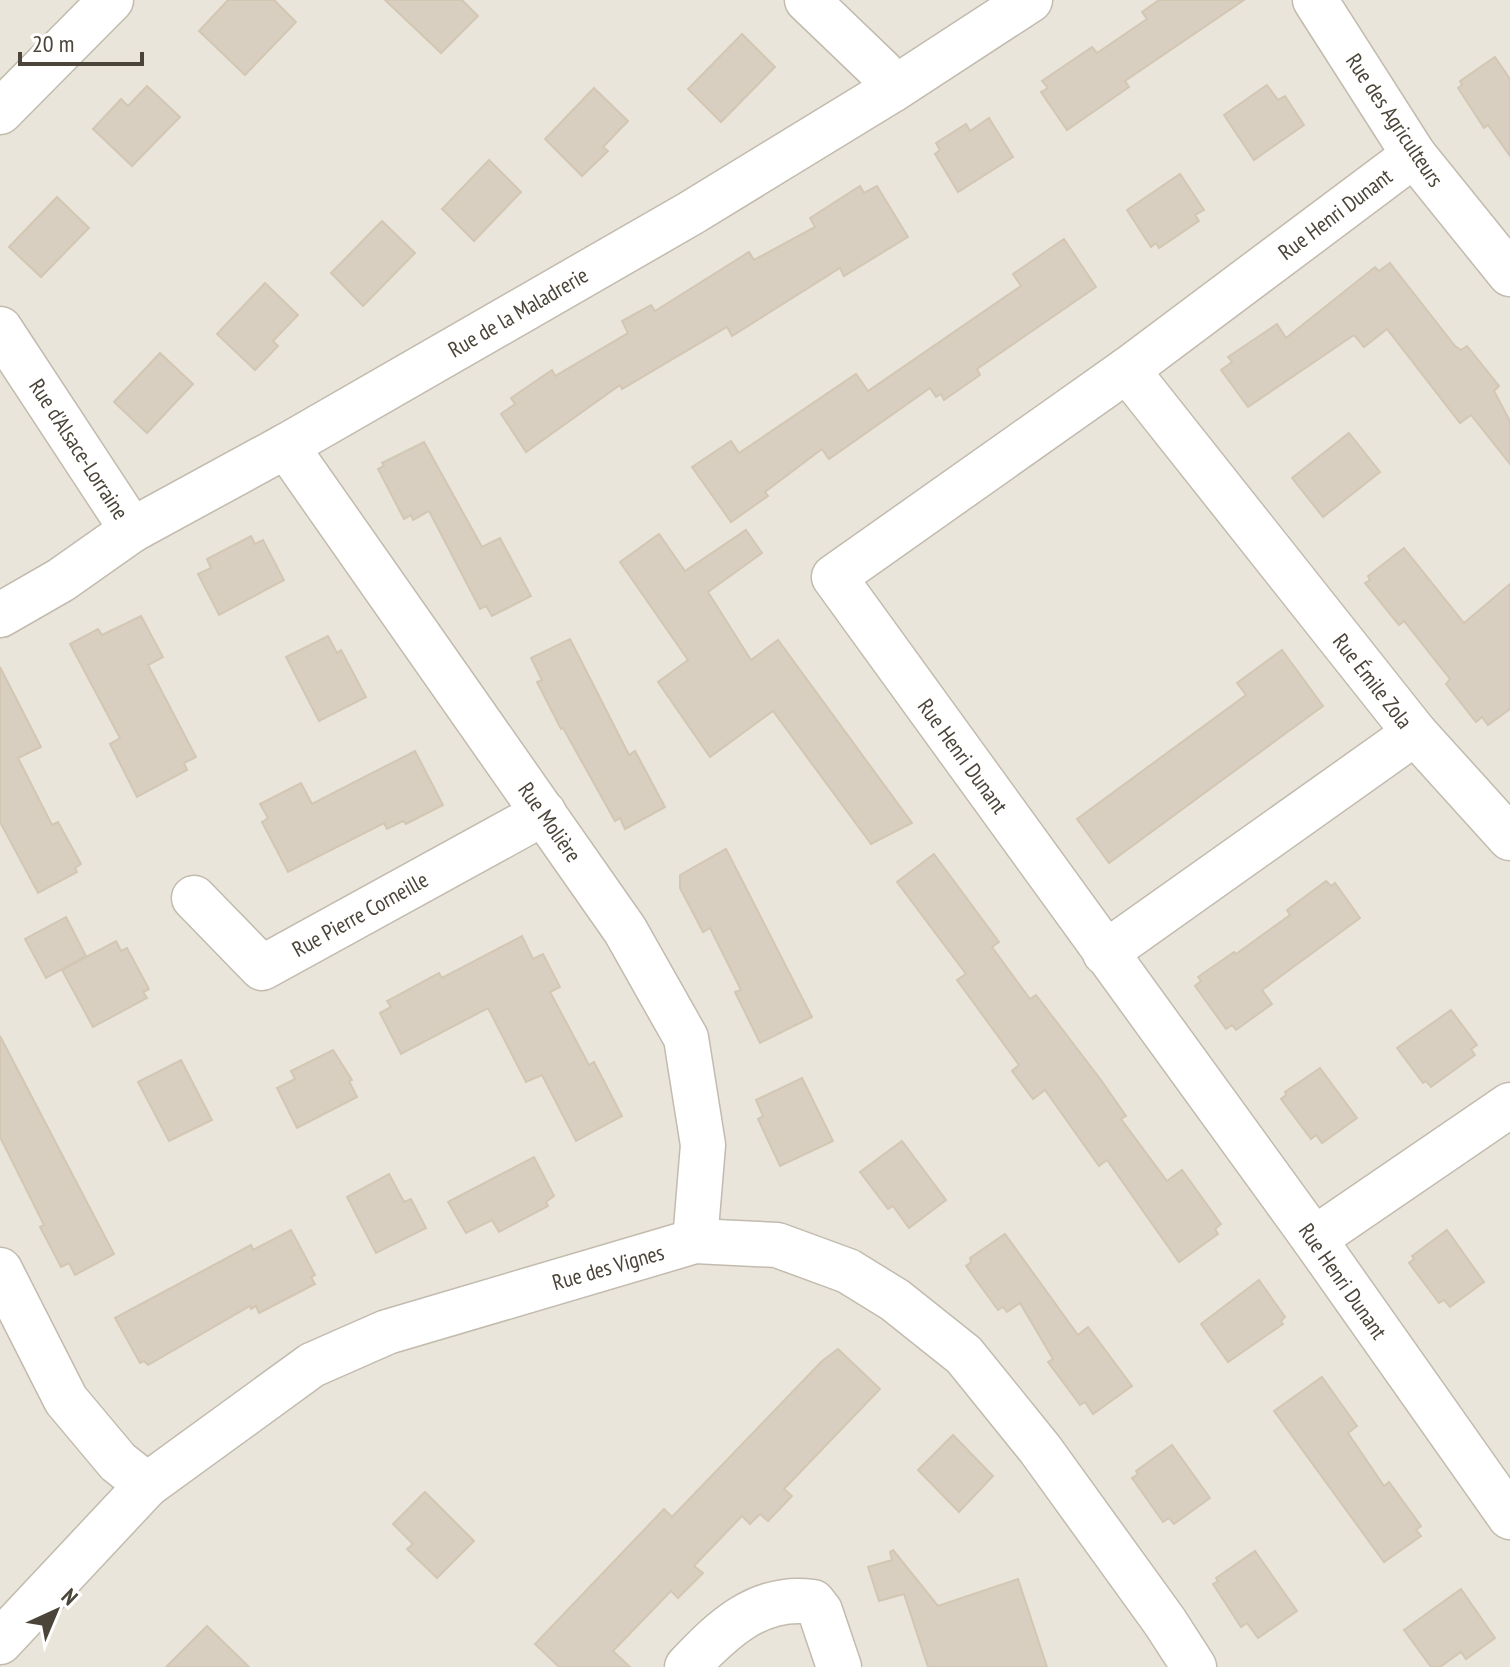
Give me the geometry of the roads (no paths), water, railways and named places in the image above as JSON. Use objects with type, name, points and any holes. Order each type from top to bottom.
[{"type":"street","points":[[0,112],[111,0]]},
{"type":"street","points":[[807,0],[881,71],[892,90]]},
{"type":"street","name":"Rue de la Maladrerie","points":[[0,615],[61,580],[132,530],[286,446],[691,213],[892,90],[1030,0]]},
{"type":"street","name":"Rue des Agriculteurs","points":[[1315,0],[1414,155],[1510,274]]},
{"type":"street","name":"Rue Henri Dunant","points":[[1414,155],[1127,370],[834,577],[1314,1239],[1510,1517]]},
{"type":"street","name":"Rue d'Alsace-Lorraine","points":[[0,329],[132,530]]},
{"type":"street","name":"Rue Émile Zola","points":[[1105,953],[1415,733],[1127,370]]},
{"type":"street","name":"Rue Molière","points":[[286,446],[625,930],[686,1038],[703,1145],[695,1241]]},
{"type":"street","points":[[1415,733],[1510,838]]},
{"type":"street","name":"Rue Pierre Corneille","points":[[194,898],[262,968],[544,813]]},
{"type":"street","points":[[1314,1239],[1510,1105]]},
{"type":"street","name":"Rue des Vignes","points":[[0,1642],[147,1485],[312,1365],[374,1337],[695,1241],[777,1245],[848,1271],[895,1300],[964,1355],[1040,1449],[1194,1667]]},
{"type":"street","points":[[0,1270],[66,1400],[118,1462],[147,1485]]},
{"type":"street","points":[[687,1667],[725,1628],[761,1608],[797,1600],[813,1602],[820,1611],[839,1667]]}]
